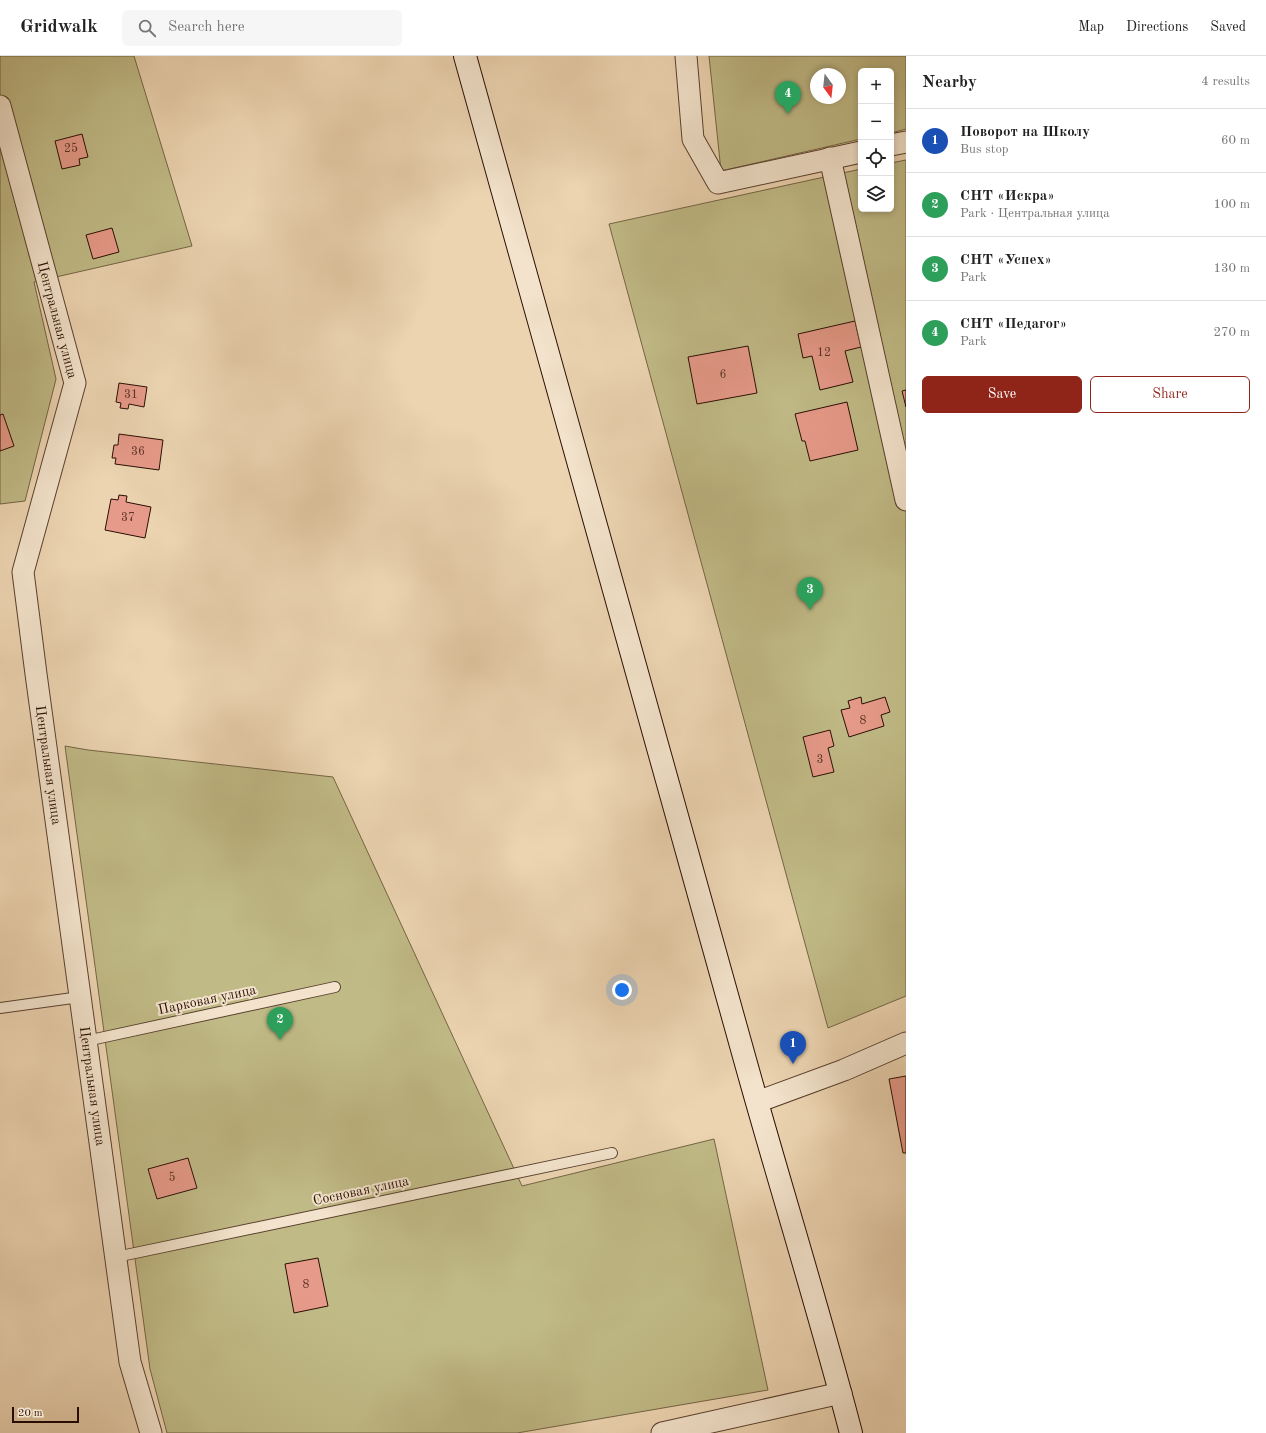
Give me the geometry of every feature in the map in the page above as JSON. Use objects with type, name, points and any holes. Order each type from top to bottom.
[{"type":"main road","points":[[465,56],[582,467],[757,1102],[827,1341],[851,1433]]},
{"type":"street","points":[[686,56],[693,139],[718,183],[858,153]]},
{"type":"street","name":"Центральная улица","points":[[0,106],[75,383],[23,572],[130,1362],[151,1433]]},
{"type":"street","points":[[894,144],[906,142]]},
{"type":"street","points":[[830,158],[906,500]]},
{"type":"street","points":[[757,1102],[844,1070],[906,1043]]},
{"type":"street","points":[[662,1433],[841,1393]]},
{"type":"lane","name":"Парковая улица","points":[[86,1041],[335,987]]},
{"type":"lane","points":[[0,1008],[80,997]]},
{"type":"lane","name":"Сосновая улица","points":[[116,1257],[612,1153]]},
{"type":"shaded area","points":[[0,56],[134,56],[192,246],[34,282],[56,379],[25,501],[0,504]]},
{"type":"shaded area","points":[[709,56],[906,56],[906,129],[894,132],[894,68],[858,68],[858,140],[721,171]]},
{"type":"shaded area","points":[[906,160],[906,996],[828,1028],[609,224],[858,170],[858,212],[894,212],[894,162]]},
{"type":"shaded area","points":[[65,746],[88,750],[333,777],[522,1186],[714,1139],[768,1390],[517,1433],[167,1433],[150,1369]]},
{"type":"building","points":[[82,134],[88,157],[79,159],[80,165],[62,169],[55,141]]},
{"type":"building","points":[[112,228],[119,252],[93,259],[86,235]]},
{"type":"building","points":[[855,321],[861,347],[845,351],[853,382],[820,390],[812,356],[803,358],[798,334]]},
{"type":"building","points":[[748,346],[757,393],[697,404],[688,357]]},
{"type":"building","points":[[119,383],[147,387],[144,407],[129,404],[128,409],[120,408],[121,403],[116,402]]},
{"type":"building","points":[[906,390],[906,407],[902,391]]},
{"type":"building","points":[[847,402],[858,450],[810,461],[805,441],[802,441],[795,414]]},
{"type":"building","points":[[3,414],[14,446],[0,451],[0,415]]},
{"type":"building","points":[[119,434],[163,440],[159,470],[115,464],[116,458],[112,458],[114,445],[118,445]]},
{"type":"building","points":[[119,495],[127,496],[126,502],[151,507],[145,538],[105,530],[111,499],[118,500]]},
{"type":"building","points":[[861,697],[862,704],[885,697],[890,712],[881,715],[884,726],[849,737],[841,710],[850,708],[848,701]]},
{"type":"building","points":[[830,730],[834,746],[828,748],[834,772],[813,777],[803,737]]},
{"type":"building","points":[[906,1076],[906,1153],[903,1153],[889,1079]]},
{"type":"building","points":[[188,1158],[197,1188],[157,1199],[148,1169]]},
{"type":"building","points":[[318,1258],[328,1306],[294,1313],[285,1264]]},
{"type":"place","name":"СНТ «Педагог»","points":[[788,114]]},
{"type":"place","name":"СНТ «Успех»","points":[[810,610]]},
{"type":"place","name":"СНТ «Искра»","points":[[280,1040]]},
{"type":"place","name":"Поворот на Школу","points":[[793,1064]]}]
